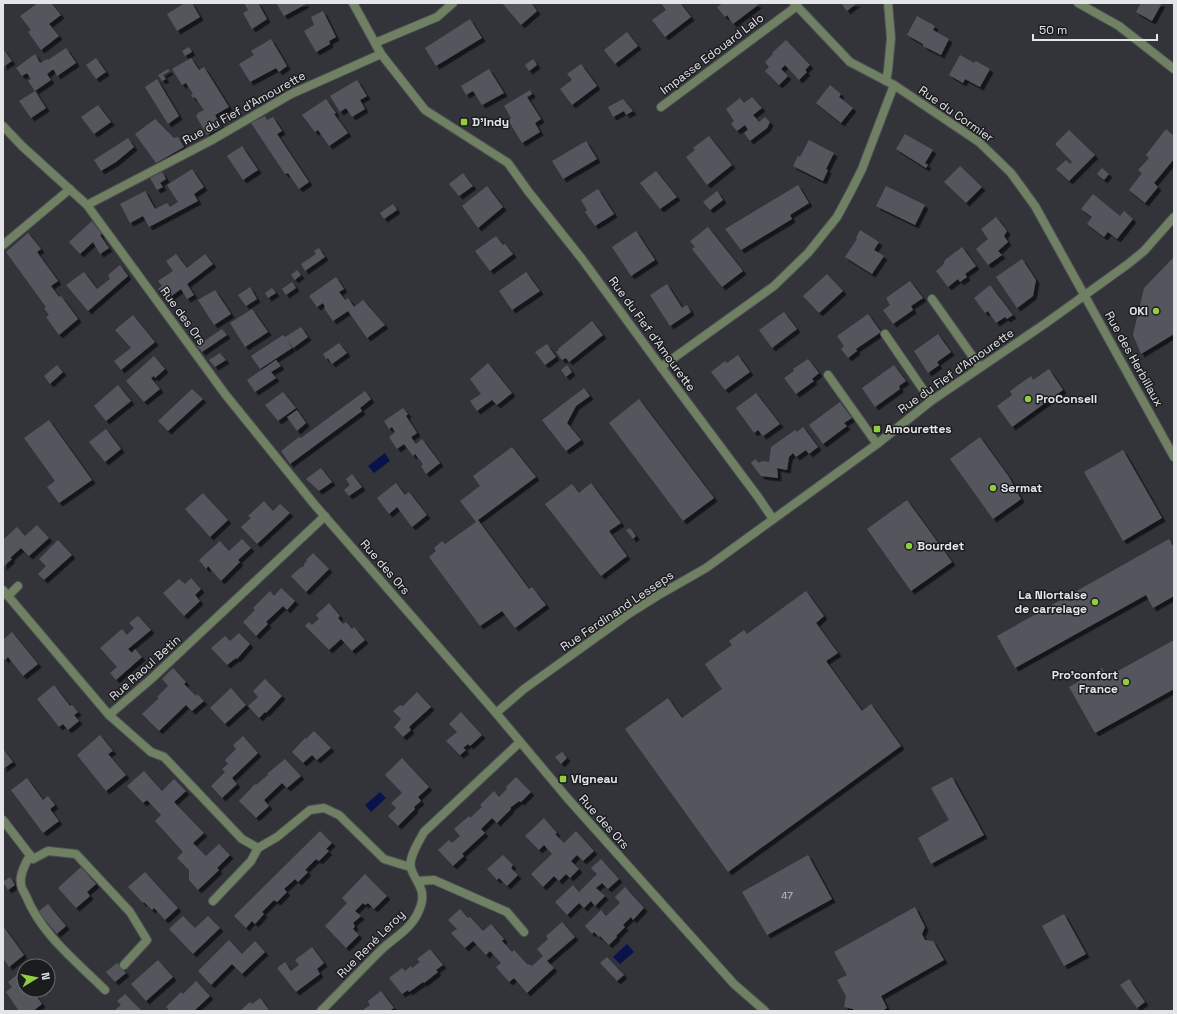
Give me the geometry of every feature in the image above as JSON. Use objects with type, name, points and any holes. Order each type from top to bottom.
[{"type":"street","points":[[353,3],[381,54]]},
{"type":"street","points":[[375,42],[437,16],[453,3]]},
{"type":"street","points":[[886,81],[891,38],[888,3]]},
{"type":"street","points":[[1078,3],[1119,26],[1174,69]]},
{"type":"street","name":"Rue du Cormier","points":[[795,4],[850,62],[894,85],[979,142],[1011,173],[1035,206],[1085,295]]},
{"type":"street","name":"Impasse Edouard Lalo","points":[[661,107],[795,4]]},
{"type":"street","name":"Rue du Fief d'Amourette","points":[[86,205],[212,140],[291,94],[381,54],[425,110],[508,163],[528,192],[582,259],[773,519],[878,444],[931,401],[1046,323],[1144,251],[1174,217]]},
{"type":"street","points":[[661,367],[774,286],[808,253],[837,217],[851,191],[862,169],[894,85]]},
{"type":"street","name":"Rue des Ors","points":[[3,126],[28,152],[86,205],[226,394],[325,516],[496,713],[569,800],[734,984],[765,1011]]},
{"type":"street","points":[[3,245],[70,189]]},
{"type":"street","name":"Rue des Herbillaux","points":[[1085,295],[1174,457]]},
{"type":"street","points":[[932,299],[980,368]]},
{"type":"street","points":[[885,334],[931,401]]},
{"type":"street","points":[[828,376],[878,444]]},
{"type":"street","name":"Rue Raoul Betin","points":[[258,848],[242,839],[164,756],[151,752],[109,715],[161,670],[325,516]]},
{"type":"street","name":"Rue Ferdinand Lesseps","points":[[496,713],[524,689],[630,613],[706,568],[773,519]]},
{"type":"street","points":[[18,586],[6,593],[109,715]]},
{"type":"street","points":[[213,901],[251,861],[258,848],[277,837],[310,810],[324,808],[338,815],[384,859],[410,867],[414,849],[424,832],[520,742]]},
{"type":"street","points":[[3,820],[33,859],[48,851],[76,854],[130,912],[147,940],[124,965]]},
{"type":"street","points":[[30,855],[22,872],[21,884],[31,908],[42,926],[105,990]]},
{"type":"street","name":"Rue René Leroy","points":[[321,1011],[382,949],[408,928],[416,917],[422,904],[422,890],[410,867]]},
{"type":"street","points":[[418,881],[434,880],[507,912],[524,932]]},
{"type":"shaded area","points":[[385,453],[390,461],[374,473],[368,466]]},
{"type":"shaded area","points":[[380,792],[386,798],[371,812],[365,805]]},
{"type":"shaded area","points":[[627,944],[634,952],[620,964],[613,957]]},
{"type":"building","points":[[38,3],[51,3],[61,15],[49,24],[59,36],[41,50],[28,32],[31,30],[20,16]]},
{"type":"building","points":[[185,3],[192,3],[200,17],[177,31],[167,14]]},
{"type":"building","points":[[244,3],[258,3],[267,19],[252,29],[243,13],[248,10]]},
{"type":"building","points":[[276,3],[305,3],[306,4],[284,16]]},
{"type":"building","points":[[502,3],[531,3],[537,11],[521,25]]},
{"type":"building","points":[[661,3],[680,3],[691,17],[665,37],[652,20],[666,10]]},
{"type":"building","points":[[723,3],[756,3],[758,5],[733,24],[727,15],[725,17],[717,7]]},
{"type":"building","points":[[841,3],[857,3],[847,11]]},
{"type":"building","points":[[1141,3],[1162,3],[1152,21],[1136,12]]},
{"type":"building","points":[[323,11],[336,37],[329,41],[330,44],[316,52],[304,31],[314,25],[311,17]]},
{"type":"building","points":[[917,16],[935,26],[933,30],[949,39],[941,55],[923,46],[923,44],[907,35]]},
{"type":"building","points":[[470,19],[482,38],[436,66],[425,48]]},
{"type":"building","points":[[627,32],[638,46],[615,64],[604,50]]},
{"type":"building","points":[[271,39],[287,66],[279,72],[276,68],[250,82],[239,64],[254,55],[251,51]]},
{"type":"building","points":[[786,40],[810,65],[805,70],[807,72],[799,80],[785,65],[781,69],[788,76],[779,85],[765,71],[769,67],[765,62]]},
{"type":"building","points":[[189,47],[192,52],[185,56],[182,51]]},
{"type":"building","points":[[66,48],[76,63],[57,76],[54,70],[52,70],[47,74],[51,80],[35,91],[28,81],[31,79],[27,73],[22,76],[16,68],[35,54],[40,63],[47,59],[48,60]]},
{"type":"building","points":[[3,49],[12,61],[3,67]]},
{"type":"building","points":[[960,55],[974,63],[976,61],[990,69],[980,87],[965,79],[963,83],[949,75]]},
{"type":"building","points":[[96,58],[106,72],[96,79],[86,65]]},
{"type":"building","points":[[191,58],[199,70],[204,67],[229,107],[215,115],[222,127],[207,135],[196,116],[204,110],[195,97],[193,98],[191,95],[193,94],[186,83],[182,85],[172,69]]},
{"type":"building","points":[[533,59],[537,65],[529,71],[525,65]]},
{"type":"building","points":[[581,64],[597,86],[572,105],[560,89],[572,80],[567,74]]},
{"type":"building","points":[[168,69],[170,71],[163,75],[166,79],[162,81],[158,75]]},
{"type":"building","points":[[489,69],[504,93],[482,105],[473,91],[466,95],[461,86]]},
{"type":"building","points":[[157,79],[179,116],[168,124],[145,87]]},
{"type":"building","points":[[357,80],[367,96],[360,100],[365,109],[352,117],[346,108],[340,112],[330,96]]},
{"type":"building","points":[[830,85],[841,94],[839,97],[853,108],[841,123],[816,103]]},
{"type":"building","points":[[530,90],[532,94],[527,97],[541,119],[535,123],[540,132],[522,143],[508,120],[511,118],[504,106]]},
{"type":"building","points":[[35,91],[46,108],[31,118],[19,101]]},
{"type":"building","points":[[752,97],[762,108],[753,115],[759,122],[765,117],[770,122],[767,128],[750,141],[744,133],[748,130],[745,125],[737,131],[731,124],[734,121],[726,109],[740,98],[744,103]]},
{"type":"building","points":[[326,99],[336,113],[334,114],[348,133],[329,146],[318,130],[315,132],[302,115]]},
{"type":"building","points":[[623,99],[633,111],[626,115],[624,111],[613,117],[608,107]]},
{"type":"building","points":[[98,105],[111,122],[94,134],[81,117]]},
{"type":"building","points":[[265,116],[267,120],[273,117],[282,131],[277,134],[309,182],[299,189],[288,173],[285,174],[251,123]]},
{"type":"building","points":[[155,119],[174,138],[178,137],[184,147],[156,163],[135,134]]},
{"type":"building","points":[[1166,129],[1174,136],[1174,159],[1154,183],[1158,187],[1145,203],[1129,190],[1142,173],[1138,170],[1149,158],[1146,155]]},
{"type":"building","points":[[1069,130],[1095,155],[1069,181],[1056,169],[1066,160],[1070,164],[1072,162],[1055,144]]},
{"type":"building","points":[[905,134],[933,150],[925,163],[928,165],[926,168],[896,149]]},
{"type":"building","points":[[709,136],[732,165],[707,185],[686,157],[695,150],[693,148]]},
{"type":"building","points":[[128,138],[134,147],[116,162],[101,171],[94,160]]},
{"type":"building","points":[[809,140],[834,153],[826,169],[828,170],[823,181],[793,166],[798,156],[800,157]]},
{"type":"building","points":[[586,141],[597,159],[563,179],[552,161]]},
{"type":"building","points":[[242,146],[258,170],[243,180],[227,156]]},
{"type":"building","points":[[960,166],[982,187],[966,203],[944,182]]},
{"type":"building","points":[[1102,168],[1109,174],[1104,180],[1097,174]]},
{"type":"building","points":[[192,169],[204,187],[194,194],[198,201],[149,227],[143,216],[130,223],[120,204],[145,191],[155,209],[167,203],[170,207],[178,202],[167,185]]},
{"type":"building","points":[[656,171],[677,197],[660,209],[640,183]]},
{"type":"building","points":[[162,172],[166,179],[160,183],[163,187],[157,190],[150,178]]},
{"type":"building","points":[[463,173],[473,186],[459,196],[449,184]]},
{"type":"building","points":[[798,185],[809,203],[790,215],[792,219],[741,250],[725,229]]},
{"type":"building","points":[[487,186],[503,207],[478,228],[462,206]]},
{"type":"building","points":[[886,186],[925,205],[915,225],[876,206]]},
{"type":"building","points":[[598,189],[614,214],[595,226],[585,212],[587,210],[581,200]]},
{"type":"building","points":[[717,191],[723,200],[710,210],[703,202]]},
{"type":"building","points":[[1093,194],[1120,216],[1124,211],[1133,219],[1117,239],[1108,232],[1104,237],[1087,224],[1092,217],[1081,209]]},
{"type":"building","points":[[393,204],[397,210],[384,219],[380,213]]},
{"type":"building","points":[[996,217],[1007,231],[1004,236],[1008,242],[998,251],[1002,255],[988,265],[976,249],[988,239],[981,229]]},
{"type":"building","points":[[92,221],[102,234],[100,235],[109,248],[100,254],[93,242],[80,254],[69,242]]},
{"type":"building","points":[[708,227],[743,271],[722,287],[692,249],[695,247],[690,241]]},
{"type":"building","points":[[860,230],[879,242],[874,250],[884,256],[872,274],[845,257],[857,239],[856,238]]},
{"type":"building","points":[[636,231],[655,260],[631,276],[612,247]]},
{"type":"building","points":[[28,233],[41,249],[37,252],[58,281],[51,286],[59,297],[61,296],[78,319],[59,335],[46,317],[49,315],[44,308],[46,307],[6,252]]},
{"type":"building","points":[[496,236],[513,254],[490,271],[475,251]]},
{"type":"building","points":[[962,247],[976,266],[965,274],[967,277],[960,282],[958,279],[948,287],[936,271],[943,265],[945,260]]},
{"type":"building","points":[[319,248],[325,257],[305,271],[301,264],[316,254],[314,251]]},
{"type":"building","points":[[176,254],[187,268],[205,254],[213,264],[187,284],[194,295],[187,299],[181,289],[166,300],[158,289],[162,286],[158,281],[173,271],[166,261]]},
{"type":"building","name":"OKI","points":[[1174,257],[1174,334],[1141,354],[1133,335],[1144,288]]},
{"type":"building","points":[[1022,259],[1036,280],[1033,296],[1017,308],[996,277]]},
{"type":"building","points":[[120,265],[128,276],[88,311],[66,285],[84,272],[97,289],[110,279],[108,275]]},
{"type":"building","points":[[297,270],[301,275],[295,280],[291,275]]},
{"type":"building","points":[[526,272],[540,291],[512,310],[499,291]]},
{"type":"building","points":[[827,274],[843,291],[819,313],[803,296]]},
{"type":"building","points":[[336,277],[344,289],[339,292],[345,300],[348,298],[354,307],[363,300],[385,325],[367,338],[348,311],[333,321],[324,308],[323,303],[317,307],[309,296]]},
{"type":"building","points":[[910,281],[923,298],[911,306],[913,310],[893,324],[883,310],[890,305],[886,298]]},
{"type":"building","points":[[292,282],[296,288],[286,295],[282,289]]},
{"type":"building","points":[[667,284],[682,308],[687,305],[691,312],[670,326],[650,295]]},
{"type":"building","points":[[990,285],[1013,315],[1007,319],[1005,317],[996,323],[988,311],[985,313],[974,298]]},
{"type":"building","points":[[250,287],[257,299],[246,306],[238,295]]},
{"type":"building","points":[[272,288],[276,293],[268,298],[265,293]]},
{"type":"building","points":[[215,290],[231,314],[214,325],[198,300]]},
{"type":"building","points":[[252,309],[268,332],[245,347],[230,323]]},
{"type":"building","points":[[784,312],[797,329],[772,348],[759,330]]},
{"type":"building","points":[[868,314],[881,332],[856,349],[857,351],[848,358],[841,349],[844,346],[837,336]]},
{"type":"building","points":[[133,315],[155,342],[121,370],[114,361],[131,348],[115,330]]},
{"type":"building","points":[[592,321],[603,335],[569,362],[566,358],[562,360],[556,352],[559,350],[558,349]]},
{"type":"building","points":[[301,327],[308,337],[293,348],[287,340],[292,348],[260,369],[251,356],[283,335],[285,337]]},
{"type":"building","points":[[222,329],[227,335],[202,352],[197,346]]},
{"type":"building","points":[[938,334],[951,352],[937,362],[939,365],[928,373],[914,351]]},
{"type":"building","points":[[339,343],[347,353],[332,364],[323,354]]},
{"type":"building","points":[[547,344],[556,357],[545,365],[535,352]]},
{"type":"building","points":[[220,353],[226,360],[215,367],[209,360]]},
{"type":"building","points":[[738,355],[750,372],[725,390],[711,372],[725,361],[727,363]]},
{"type":"building","points":[[154,356],[165,369],[155,378],[154,376],[151,378],[160,389],[144,402],[126,381]]},
{"type":"building","points":[[808,359],[819,373],[812,379],[814,381],[796,394],[784,378],[794,371],[793,369]]},
{"type":"building","points":[[276,360],[281,366],[271,372],[276,378],[255,392],[247,380]]},
{"type":"building","points":[[488,363],[512,393],[497,405],[492,400],[477,411],[470,401],[481,394],[470,379]]},
{"type":"building","points":[[57,365],[63,372],[50,384],[44,376]]},
{"type":"building","points":[[567,365],[572,372],[566,377],[561,370]]},
{"type":"building","points":[[894,365],[906,381],[899,386],[900,389],[875,407],[862,388]]},
{"type":"building","name":"ProConseil","points":[[1049,369],[1063,390],[1012,427],[997,406],[1012,395],[1010,391],[1031,376],[1033,380]]},
{"type":"building","points":[[118,385],[131,401],[106,421],[94,406]]},
{"type":"building","points":[[584,388],[590,396],[576,406],[567,423],[581,440],[566,451],[542,420]]},
{"type":"building","points":[[192,389],[203,399],[168,431],[158,421]]},
{"type":"building","points":[[365,391],[371,399],[360,408],[362,411],[290,464],[281,451]]},
{"type":"building","points":[[283,392],[296,408],[278,421],[265,405]]},
{"type":"building","points":[[756,393],[780,424],[763,436],[758,430],[754,433],[736,408]]},
{"type":"building","points":[[639,399],[714,498],[683,521],[609,423]]},
{"type":"building","points":[[840,402],[852,418],[844,423],[847,426],[823,444],[809,425]]},
{"type":"building","points":[[403,408],[408,414],[406,416],[417,433],[411,437],[416,444],[422,439],[440,463],[426,474],[421,466],[423,464],[415,454],[413,456],[404,444],[397,449],[389,437],[395,432],[392,427],[389,429],[384,421]]},
{"type":"building","points":[[297,410],[306,423],[297,431],[287,417]]},
{"type":"building","points":[[49,420],[92,480],[59,503],[47,487],[55,481],[24,438]]},
{"type":"building","points":[[803,427],[818,447],[809,454],[806,450],[796,457],[793,453],[789,457],[787,470],[777,468],[778,478],[761,476],[751,463],[755,459],[759,463],[762,461],[769,462],[771,447],[795,430],[797,432]]},
{"type":"building","points":[[106,429],[121,449],[105,462],[89,442]]},
{"type":"building","name":"Sermat","points":[[980,437],[1009,477],[1021,499],[993,519],[950,459]]},
{"type":"building","points":[[512,447],[536,477],[478,520],[529,589],[532,587],[546,605],[515,628],[502,611],[480,626],[429,557],[436,551],[434,548],[442,541],[445,544],[476,522],[460,501],[480,486],[473,476]]},
{"type":"building","points":[[1123,450],[1162,518],[1123,541],[1084,472]]},
{"type":"building","points":[[321,468],[332,482],[319,491],[306,479]]},
{"type":"building","points":[[352,474],[362,487],[349,496],[344,490],[350,485],[346,479]]},
{"type":"building","points":[[396,483],[405,495],[409,492],[427,515],[412,527],[397,507],[389,514],[377,498]]},
{"type":"building","points":[[591,483],[621,523],[609,531],[627,556],[601,576],[545,504],[572,484],[579,493]]},
{"type":"building","points":[[203,493],[228,520],[210,537],[185,509]]},
{"type":"building","name":"Bourdet","points":[[907,500],[952,562],[911,591],[867,529]]},
{"type":"building","points":[[264,501],[273,511],[280,504],[290,513],[257,544],[241,527],[251,518],[248,516]]},
{"type":"building","points":[[37,525],[49,538],[29,556],[21,548],[3,567],[3,540],[17,527],[25,536]]},
{"type":"building","points":[[630,528],[636,536],[633,539],[626,530]]},
{"type":"building","points":[[242,539],[251,548],[238,560],[240,562],[221,581],[208,566],[206,569],[199,560],[220,541],[229,551]]},
{"type":"building","name":"La Niortaise de carrelage","points":[[1169,539],[1174,548],[1174,596],[1153,608],[1146,595],[1015,668],[997,636]]},
{"type":"building","points":[[58,540],[72,555],[44,580],[38,574],[46,566],[39,559]]},
{"type":"building","points":[[313,553],[329,569],[306,592],[291,576],[304,566],[307,561],[306,560]]},
{"type":"building","points":[[191,578],[201,589],[195,595],[200,601],[184,616],[163,593],[179,579],[185,584]]},
{"type":"building","points":[[281,588],[295,601],[287,610],[283,606],[266,622],[268,624],[256,636],[243,622],[255,610],[253,608],[270,591],[274,596]]},
{"type":"building","points":[[806,591],[824,616],[816,623],[838,653],[826,661],[862,711],[871,704],[901,746],[728,872],[625,729],[668,698],[682,718],[722,689],[705,664],[732,645],[729,641],[744,630],[747,634]]},
{"type":"building","points":[[329,603],[340,616],[338,618],[343,624],[346,622],[352,629],[354,627],[365,640],[352,651],[341,639],[329,650],[305,626],[309,622],[312,625],[319,619],[316,615]]},
{"type":"building","points":[[138,616],[151,630],[128,649],[132,653],[135,649],[142,657],[116,680],[110,673],[117,667],[100,648],[122,629],[127,635],[134,628],[129,623]]},
{"type":"building","points":[[12,632],[38,664],[23,676],[8,657],[5,660],[3,657],[3,640]]},
{"type":"building","points":[[239,633],[250,644],[237,659],[236,658],[227,665],[211,648],[225,636],[230,641]]},
{"type":"building","name":"Pro'confort France","points":[[1174,640],[1174,689],[1095,733],[1069,687],[1102,668],[1107,677]]},
{"type":"building","points":[[173,668],[186,682],[184,684],[196,696],[197,694],[204,701],[192,711],[186,705],[159,731],[142,714],[159,698],[157,697],[168,686],[162,679]]},
{"type":"building","points":[[265,679],[282,696],[266,713],[265,712],[259,718],[248,706],[258,697],[253,691]]},
{"type":"building","points":[[54,685],[70,706],[72,705],[78,712],[74,715],[79,721],[68,730],[63,724],[59,727],[37,699]]},
{"type":"building","points":[[231,688],[246,705],[225,724],[210,708]]},
{"type":"building","points":[[417,692],[431,707],[409,727],[411,730],[403,737],[394,727],[401,719],[393,711],[400,705],[403,706]]},
{"type":"building","points":[[461,712],[482,735],[470,746],[468,744],[463,748],[466,750],[460,755],[446,741],[457,732],[449,724]]},
{"type":"building","points":[[314,731],[331,748],[317,760],[312,755],[303,763],[292,752]]},
{"type":"building","points":[[100,735],[113,751],[108,754],[126,775],[106,791],[77,755]]},
{"type":"building","points":[[243,736],[258,753],[232,778],[237,784],[222,798],[211,786],[225,772],[222,769],[228,764],[225,760],[236,749],[233,745]]},
{"type":"building","points":[[3,749],[13,762],[3,769]]},
{"type":"building","points":[[562,752],[567,758],[561,764],[555,757]]},
{"type":"building","points":[[402,758],[429,787],[418,797],[421,801],[414,807],[415,809],[398,826],[388,816],[396,808],[391,803],[402,793],[385,775]]},
{"type":"building","points":[[285,759],[301,776],[287,788],[282,783],[264,800],[269,806],[256,818],[239,801],[255,784],[256,785],[268,775],[267,774]]},
{"type":"building","points":[[144,771],[162,791],[174,779],[186,791],[174,802],[204,833],[193,843],[206,856],[219,844],[230,855],[217,868],[219,870],[198,890],[189,880],[189,870],[177,858],[183,852],[155,821],[161,815],[147,800],[143,803],[127,786]]},
{"type":"building","points":[[516,777],[531,792],[521,802],[519,801],[510,808],[511,809],[497,823],[492,818],[481,829],[485,833],[462,854],[464,856],[453,866],[438,850],[449,840],[452,843],[460,836],[454,829],[469,816],[470,818],[482,807],[480,805],[494,791],[499,797]]},
{"type":"building","points":[[952,777],[984,835],[931,864],[918,838],[949,820],[931,788]]},
{"type":"building","points":[[27,778],[43,800],[48,796],[55,805],[50,809],[59,821],[43,833],[11,790]]},
{"type":"building","points":[[544,818],[557,833],[555,834],[564,843],[576,831],[594,851],[583,861],[577,855],[571,861],[579,869],[570,878],[566,874],[559,881],[554,876],[543,887],[531,874],[552,854],[544,845],[539,850],[525,836]]},
{"type":"building","points":[[320,831],[332,843],[326,849],[329,851],[319,861],[316,859],[305,870],[308,872],[298,882],[295,879],[284,889],[287,892],[277,902],[274,900],[262,912],[264,914],[255,924],[252,921],[246,928],[234,916]]},
{"type":"building","points":[[503,855],[513,865],[511,868],[518,875],[507,886],[499,878],[497,880],[487,869]]},
{"type":"building","points":[[808,855],[832,899],[767,935],[742,892]]},
{"type":"building","points":[[601,859],[619,879],[608,889],[602,883],[596,888],[605,896],[595,906],[591,901],[584,908],[579,903],[567,915],[555,902],[573,885],[579,892],[597,874],[591,868]]},
{"type":"building","points":[[81,867],[96,884],[87,892],[90,896],[76,908],[58,888]]},
{"type":"building","points":[[145,872],[178,908],[165,920],[154,908],[152,910],[144,902],[143,903],[128,887]]},
{"type":"building","points":[[365,874],[387,896],[374,909],[368,903],[365,905],[363,903],[355,911],[361,916],[353,923],[355,926],[353,929],[359,935],[346,948],[325,926],[347,903],[342,898]]},
{"type":"building","points":[[10,877],[15,885],[8,890],[3,882]]},
{"type":"building","points":[[625,887],[644,908],[633,920],[631,917],[623,925],[625,927],[609,945],[594,932],[592,934],[585,926],[601,910],[606,916],[620,903],[615,897]]},
{"type":"building","points":[[48,904],[66,926],[57,934],[38,912]]},
{"type":"building","points":[[915,907],[925,927],[922,934],[925,940],[933,941],[944,960],[881,996],[887,1008],[882,1011],[854,1011],[853,1009],[844,1007],[846,996],[837,980],[847,975],[834,952]]},
{"type":"building","points":[[460,909],[483,931],[491,924],[504,939],[502,941],[512,952],[514,950],[528,965],[529,964],[532,966],[543,956],[537,949],[548,939],[546,936],[562,922],[575,937],[547,961],[554,968],[527,993],[514,978],[509,982],[496,967],[501,963],[490,951],[486,955],[473,941],[465,948],[451,933],[457,929],[448,920]]},
{"type":"building","points":[[1064,914],[1086,954],[1064,966],[1042,926]]},
{"type":"building","points":[[183,916],[195,928],[208,916],[220,928],[193,954],[169,929]]},
{"type":"building","points":[[3,926],[24,955],[20,958],[16,958],[16,961],[9,967],[3,958]]},
{"type":"building","points":[[229,940],[242,954],[255,941],[265,952],[242,974],[232,964],[211,985],[198,971]]},
{"type":"building","points":[[312,947],[324,963],[317,969],[320,974],[296,992],[277,968],[285,962],[291,971],[299,965],[295,960]]},
{"type":"building","points":[[430,949],[443,965],[436,970],[438,972],[424,983],[423,982],[409,992],[408,990],[402,994],[389,978],[402,968],[405,971],[411,966],[412,968],[420,962],[417,959]]},
{"type":"building","points":[[607,957],[624,975],[617,981],[600,963]]},
{"type":"building","points":[[158,960],[173,977],[146,1001],[131,984]]},
{"type":"building","points":[[117,963],[126,973],[115,982],[106,972]]},
{"type":"building","points":[[16,976],[16,998],[38,998],[42,1004],[33,1011],[19,1011],[6,992],[12,987],[8,982]]},
{"type":"building","points":[[1129,979],[1145,1002],[1137,1008],[1120,985]]},
{"type":"building","points":[[196,981],[210,996],[194,1011],[170,1011],[166,1007],[181,992],[183,994]]},
{"type":"building","points":[[381,991],[394,1008],[389,1011],[364,1011],[363,1010],[370,1005],[368,1001]]},
{"type":"building","points":[[125,994],[142,1011],[114,1011],[121,1005],[117,1001]]},
{"type":"building","points":[[260,998],[270,1011],[242,1011],[242,1009],[250,1002],[252,1004]]},
{"type":"place","name":"D'Indy","points":[[464,122]]},
{"type":"place","name":"OKI","points":[[1156,311]]},
{"type":"place","name":"ProConseil","points":[[1028,399]]},
{"type":"place","name":"Amourettes","points":[[877,429]]},
{"type":"place","name":"Sermat","points":[[993,488]]},
{"type":"place","name":"Bourdet","points":[[909,546]]},
{"type":"place","name":"La Niortaise de carrelage","points":[[1095,602]]},
{"type":"place","name":"Pro'confort France","points":[[1126,682]]},
{"type":"place","name":"Vigneau","points":[[563,779]]}]
